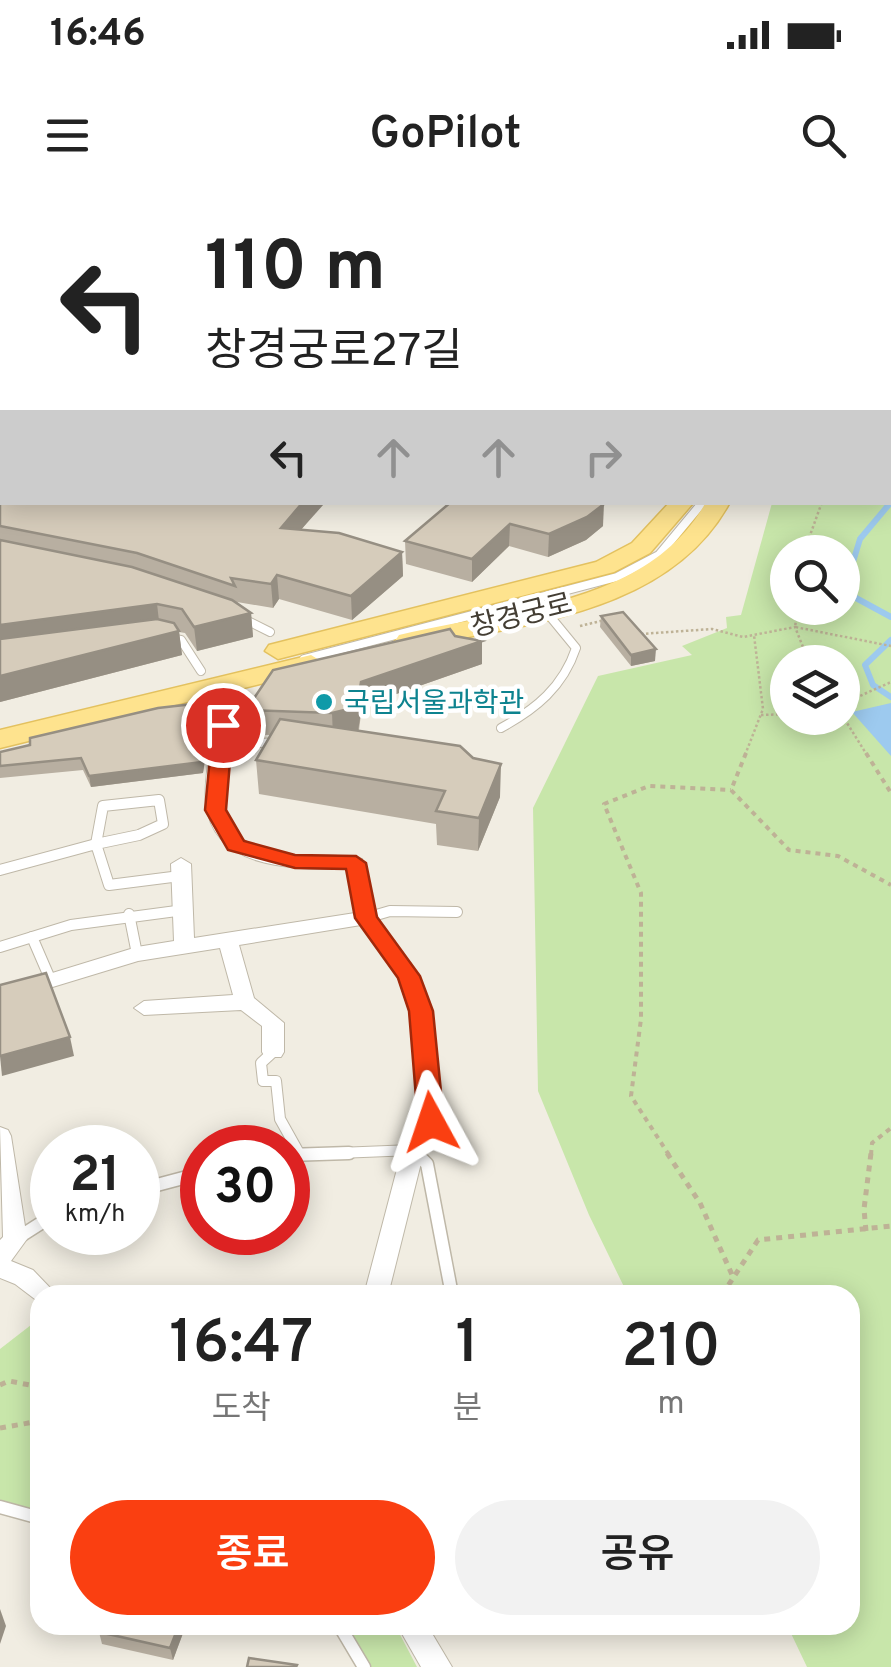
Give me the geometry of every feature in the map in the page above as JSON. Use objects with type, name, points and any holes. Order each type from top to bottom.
[{"type":"main road","name":"창경궁로","points":[[0,739],[106,714],[211,679],[605,567],[641,548],[679,505]]},
{"type":"main road","name":"창경궁로","points":[[0,718],[211,679],[543,608],[628,583],[668,563],[705,527],[716,505]]},
{"type":"street","points":[[211,679],[227,705],[219,746],[216,810],[236,846],[295,862],[356,863],[366,918],[409,976],[421,1011],[431,1122],[414,1150],[379,1285]]},
{"type":"street","points":[[180,870],[184,949]]},
{"type":"street","points":[[0,996],[138,954],[366,918]]},
{"type":"street","points":[[228,942],[244,1002],[273,1023],[273,1052]]},
{"type":"street","points":[[144,1008],[244,1002]]},
{"type":"street","points":[[0,1136],[8,1248]]},
{"type":"street","points":[[0,1266],[34,1285]]},
{"type":"street","points":[[417,1635],[437,1667]]},
{"type":"lane","points":[[106,714],[113,708],[617,576],[659,555],[700,505]]},
{"type":"lane","points":[[502,728],[546,699],[572,662],[576,648],[543,608]]},
{"type":"lane","points":[[237,615],[270,632]]},
{"type":"lane","points":[[160,636],[181,640],[211,679]]},
{"type":"lane","points":[[219,746],[288,742]]},
{"type":"lane","points":[[0,870],[96,844],[139,836],[163,824],[158,800],[103,806],[96,844],[110,884],[180,870]]},
{"type":"lane","points":[[0,946],[72,925],[129,914],[184,910]]},
{"type":"lane","points":[[366,918],[390,911],[457,912]]},
{"type":"lane","points":[[129,914],[138,954]]},
{"type":"lane","points":[[32,937],[52,981]]},
{"type":"lane","points":[[273,1052],[261,1063],[263,1081],[276,1082],[282,1125]]},
{"type":"lane","points":[[310,1153],[414,1150],[427,1164],[450,1285]]},
{"type":"lane","points":[[8,1248],[30,1232]]},
{"type":"lane","points":[[0,1508],[30,1516]]},
{"type":"lane","points":[[346,1635],[364,1667]]},
{"type":"path","points":[[810,535],[821,505]]},
{"type":"path","points":[[561,630],[609,620],[616,628]]},
{"type":"path","points":[[795,626],[802,645]]},
{"type":"path","points":[[642,634],[712,629],[754,635],[795,626],[891,646]]},
{"type":"path","points":[[730,790],[761,714],[762,684],[754,635]]},
{"type":"path","points":[[860,695],[891,682]]},
{"type":"path","points":[[761,714],[770,714]]},
{"type":"path","points":[[855,735],[891,793]]},
{"type":"path","points":[[733,1276],[700,1204],[631,1096],[641,1019],[641,893],[604,804],[616,794],[665,782],[730,790],[788,850],[838,856],[891,885]]},
{"type":"path","points":[[866,1231],[861,1213],[872,1166],[872,1143],[891,1128]]},
{"type":"path","points":[[728,1285],[758,1240],[891,1226]]},
{"type":"path","points":[[0,1385],[9,1382],[30,1386]]},
{"type":"path","points":[[0,1428],[30,1423]]},
{"type":"green space","points":[[771,505],[891,505],[891,1667],[807,1667],[792,1635],[860,1635],[860,1285],[623,1285],[589,1215],[538,1091],[533,808],[598,676],[692,655],[682,646],[727,628],[726,617],[741,615]]},
{"type":"green space","points":[[30,1326],[30,1515],[0,1507],[0,1349]]},
{"type":"green space","points":[[345,1635],[400,1635],[417,1667],[364,1667]]},
{"type":"water","points":[[891,703],[891,756],[860,721],[860,710]]},
{"type":"building","points":[[0,505],[300,505],[281,528],[339,533],[402,552],[351,596],[277,575],[271,584],[231,578],[235,586],[137,553],[0,526]]},
{"type":"building","points":[[447,505],[603,505],[587,517],[549,534],[510,524],[472,559],[405,541]]},
{"type":"building","points":[[0,540],[132,567],[232,600],[251,613],[194,627],[182,609],[157,604],[0,625]]},
{"type":"building","points":[[623,612],[656,649],[631,655],[601,616]]},
{"type":"building","points":[[157,619],[174,623],[179,631],[0,676],[0,639]]},
{"type":"building","points":[[450,629],[455,636],[482,641],[361,682],[357,707],[332,713],[246,710],[273,670]]},
{"type":"building","points":[[211,702],[202,762],[89,776],[81,758],[0,766],[0,752],[30,745],[30,738],[158,708]]},
{"type":"building","points":[[280,719],[460,746],[473,758],[501,764],[479,818],[436,811],[445,791],[256,760]]},
{"type":"building","points":[[46,973],[70,1037],[0,1056],[0,985]]},
{"type":"building","points":[[112,1635],[175,1635],[170,1648]]},
{"type":"building","points":[[249,1658],[297,1665],[247,1667]]},
{"type":"waterway","points":[[888,505],[860,539],[846,585],[856,598],[891,617]]},
{"type":"waterway","points":[[891,640],[865,665],[873,685],[891,697]]},
{"type":"place","name":"국립서울과학관","points":[[324,702]]},
{"type":"route","points":[[223,725],[216,810],[236,846],[295,862],[356,863],[366,918],[409,976],[421,1011],[431,1122]]}]
